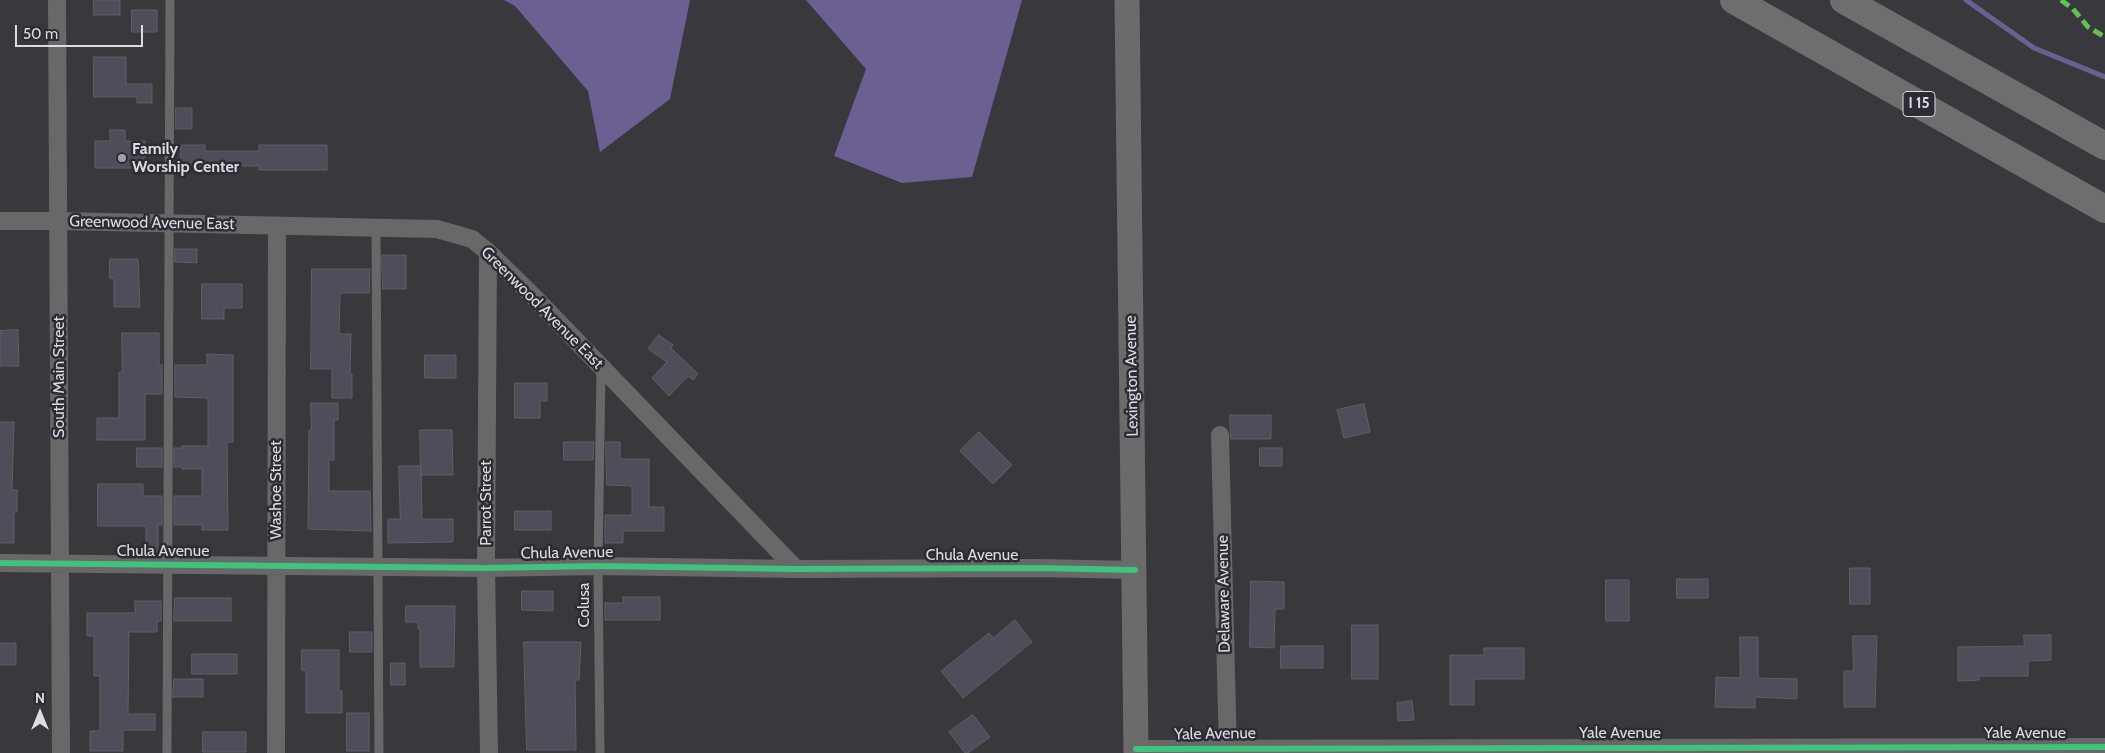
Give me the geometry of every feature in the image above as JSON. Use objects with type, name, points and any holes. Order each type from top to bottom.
[{"type":"highway","name":"I 15","points":[[1734,0],[2105,209]]},
{"type":"highway","points":[[1844,0],[2105,146]]},
{"type":"street","name":"South Main Street","points":[[57,0],[61,753]]},
{"type":"street","name":"Lexington Avenue","points":[[1127,0],[1136,751]]},
{"type":"street","name":"Greenwood Avenue East","points":[[0,221],[437,229],[472,239],[488,252],[602,367],[796,569]]},
{"type":"street","name":"Washoe Street","points":[[276,753],[277,226]]},
{"type":"street","name":"Parrot Street","points":[[488,252],[486,568],[489,753]]},
{"type":"street","name":"Delaware Avenue","points":[[1220,435],[1228,750]]},
{"type":"street","name":"Chula Avenue","points":[[0,563],[486,568],[598,566],[796,569],[1037,568],[1135,570]]},
{"type":"street","name":"Yale Avenue","points":[[1136,751],[2105,747]]},
{"type":"lane","points":[[167,753],[170,0]]},
{"type":"lane","points":[[376,228],[380,567],[379,753]]},
{"type":"lane","name":"Colusa","points":[[600,753],[598,566],[602,367]]},
{"type":"shaded area","points":[[504,0],[690,0],[670,99],[600,152],[588,91],[515,6]]},
{"type":"shaded area","points":[[806,0],[1022,0],[972,177],[902,183],[834,156],[866,69]]},
{"type":"building","points":[[94,0],[120,0],[120,15],[94,15]]},
{"type":"building","points":[[132,10],[157,10],[157,32],[132,32]]},
{"type":"building","points":[[94,57],[126,57],[126,84],[152,84],[152,103],[137,103],[137,97],[94,97]]},
{"type":"building","points":[[176,108],[192,108],[192,129],[176,129]]},
{"type":"building","points":[[110,130],[125,130],[125,141],[145,141],[145,168],[95,168],[95,141],[110,141]]},
{"type":"building","points":[[181,145],[205,145],[205,151],[259,151],[259,145],[327,145],[327,170],[259,170],[259,166],[181,166]]},
{"type":"building","points":[[175,249],[197,249],[197,263],[175,262]]},
{"type":"building","points":[[382,255],[406,255],[406,289],[383,289]]},
{"type":"building","points":[[110,259],[138,259],[140,307],[114,307],[114,278],[110,278]]},
{"type":"building","points":[[312,269],[370,269],[369,293],[340,293],[339,334],[351,334],[350,374],[352,374],[352,398],[332,398],[332,369],[311,369]]},
{"type":"building","points":[[202,284],[242,284],[242,308],[224,308],[224,319],[202,319]]},
{"type":"building","points":[[18,330],[19,366],[0,366],[0,331]]},
{"type":"building","points":[[122,333],[159,333],[159,365],[162,365],[162,394],[145,394],[145,440],[97,440],[97,418],[119,418],[119,372],[122,372]]},
{"type":"building","points":[[659,335],[673,345],[671,348],[698,374],[693,380],[688,376],[669,396],[652,378],[667,362],[648,349]]},
{"type":"building","points":[[207,354],[233,355],[233,442],[227,442],[228,530],[202,530],[202,525],[174,525],[174,496],[202,496],[202,469],[174,467],[174,448],[182,448],[182,446],[208,446],[208,398],[175,397],[175,365],[207,365]]},
{"type":"building","points":[[425,355],[456,355],[456,378],[425,378]]},
{"type":"building","points":[[515,383],[547,383],[547,401],[540,401],[540,418],[515,418]]},
{"type":"building","points":[[311,403],[338,403],[338,420],[334,420],[334,460],[329,460],[329,491],[370,491],[371,531],[308,529]]},
{"type":"building","points":[[1364,404],[1370,432],[1344,438],[1337,410]]},
{"type":"building","points":[[1230,415],[1271,415],[1271,439],[1231,439]]},
{"type":"building","points":[[0,422],[14,422],[12,490],[17,490],[17,512],[14,512],[14,543],[0,543]]},
{"type":"building","points":[[420,430],[452,430],[453,475],[421,475]]},
{"type":"building","points":[[979,432],[1012,465],[993,484],[960,451]]},
{"type":"building","points":[[564,442],[594,442],[593,460],[564,460]]},
{"type":"building","points":[[606,442],[620,442],[620,459],[649,459],[649,507],[664,507],[664,531],[623,531],[623,543],[605,543],[605,515],[632,515],[632,486],[607,485]]},
{"type":"building","points":[[137,448],[162,448],[162,467],[137,467]]},
{"type":"building","points":[[1260,448],[1282,448],[1282,466],[1260,466]]},
{"type":"building","points":[[399,466],[421,466],[422,519],[453,519],[453,542],[388,543],[388,519],[400,519]]},
{"type":"building","points":[[98,484],[143,484],[143,496],[162,496],[162,525],[158,525],[158,554],[146,554],[146,526],[98,526]]},
{"type":"building","points":[[515,511],[551,511],[551,530],[515,530]]},
{"type":"building","points":[[1850,568],[1870,568],[1870,604],[1850,604]]},
{"type":"building","points":[[1677,579],[1708,579],[1708,598],[1677,598]]},
{"type":"building","points":[[1606,580],[1629,580],[1629,621],[1606,621]]},
{"type":"building","points":[[1251,581],[1284,582],[1284,609],[1275,609],[1274,648],[1250,647]]},
{"type":"building","points":[[522,591],[553,591],[553,611],[522,610]]},
{"type":"building","points":[[623,597],[660,597],[660,620],[605,620],[605,603],[623,603]]},
{"type":"building","points":[[175,598],[231,598],[231,621],[174,621]]},
{"type":"building","points":[[135,601],[161,601],[161,621],[157,621],[157,632],[129,632],[128,714],[155,714],[155,730],[123,730],[123,751],[90,751],[90,731],[100,731],[100,676],[94,676],[94,636],[87,636],[87,613],[135,613]]},
{"type":"building","points":[[406,606],[455,606],[454,667],[420,667],[420,629],[418,629],[418,622],[406,622]]},
{"type":"building","points":[[1015,620],[1032,642],[963,698],[941,671],[989,633],[993,638]]},
{"type":"building","points":[[1352,625],[1378,625],[1378,679],[1352,679]]},
{"type":"building","points":[[350,632],[372,632],[372,652],[350,652]]},
{"type":"building","points":[[2024,635],[2051,635],[2051,660],[2028,661],[2028,676],[1979,676],[1979,680],[1958,681],[1958,647],[2024,646]]},
{"type":"building","points":[[1853,636],[1877,636],[1875,707],[1844,707],[1844,671],[1853,671]]},
{"type":"building","points":[[1740,637],[1758,637],[1758,678],[1797,679],[1797,699],[1755,697],[1755,708],[1715,707],[1716,677],[1740,678]]},
{"type":"building","points":[[524,642],[581,642],[579,680],[575,680],[576,750],[527,750]]},
{"type":"building","points":[[0,643],[16,643],[16,665],[0,665]]},
{"type":"building","points":[[1281,646],[1323,646],[1323,668],[1281,668]]},
{"type":"building","points":[[1484,648],[1524,648],[1524,679],[1474,679],[1474,705],[1450,705],[1450,655],[1484,655]]},
{"type":"building","points":[[302,650],[339,650],[339,691],[342,691],[342,713],[306,713],[306,670],[302,670]]},
{"type":"building","points":[[192,654],[237,654],[237,674],[192,674]]},
{"type":"building","points":[[391,663],[405,663],[405,685],[391,685]]},
{"type":"building","points":[[174,679],[203,679],[203,697],[173,697]]},
{"type":"building","points":[[1412,701],[1414,720],[1398,721],[1397,703]]},
{"type":"building","points":[[347,713],[369,713],[369,751],[347,751]]},
{"type":"building","points":[[973,715],[990,737],[968,753],[965,753],[949,732]]},
{"type":"building","points":[[203,732],[246,732],[246,752],[203,752]]},
{"type":"waterway","points":[[1966,0],[2034,48],[2105,77]]},
{"type":"marked path","points":[[2061,0],[2073,9],[2088,27],[2105,37]]},
{"type":"cycle path","points":[[0,563],[486,568],[598,566],[796,569],[1037,568],[1135,570]]},
{"type":"cycle path","points":[[1136,749],[2105,747]]},
{"type":"place","name":"Family Worship Center","points":[[122,158]]}]
